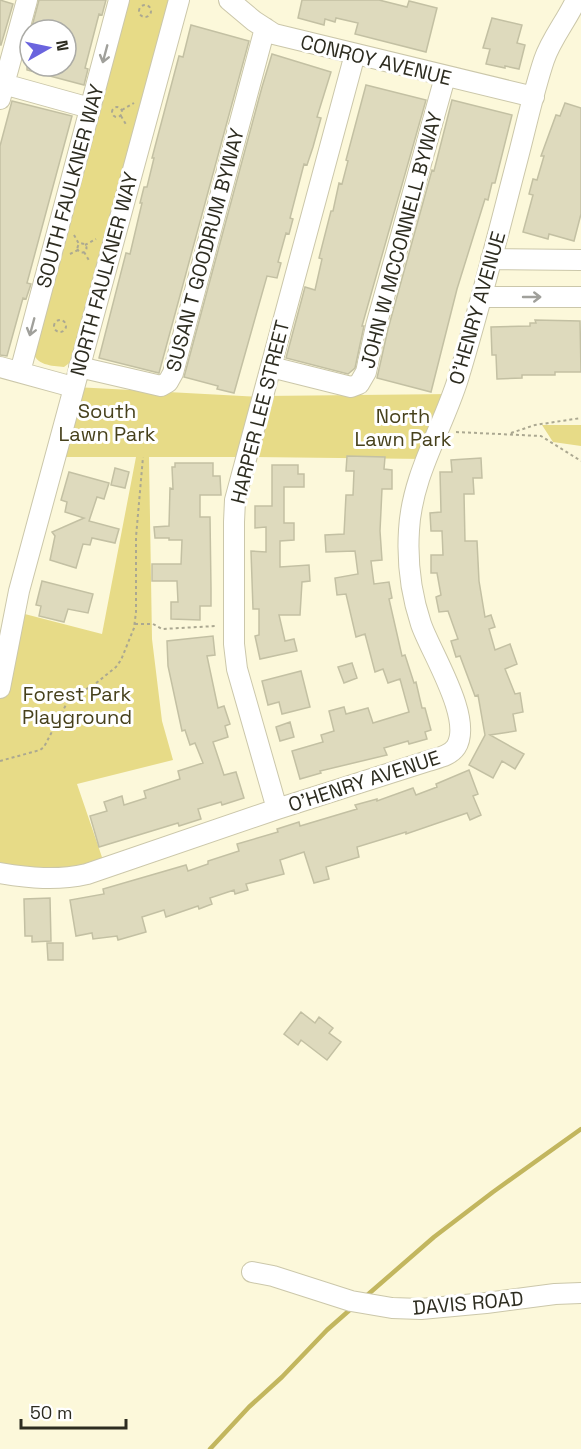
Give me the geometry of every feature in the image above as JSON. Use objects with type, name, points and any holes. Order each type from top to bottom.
[{"type":"street","points":[[27,0],[1,89],[90,108]]},
{"type":"street","name":"SOUTH FAULKNER WAY","points":[[20,372],[119,0]]},
{"type":"street","name":"NORTH FAULKNER WAY","points":[[0,688],[10,589],[79,367],[179,0]]},
{"type":"street","name":"CONROY AVENUE","points":[[229,0],[274,34],[534,97]]},
{"type":"street","name":"O'HENRY AVENUE","points":[[0,873],[34,879],[70,878],[87,874],[277,809],[428,761],[448,754],[456,746],[460,734],[458,716],[448,682],[422,626],[414,600],[409,531],[414,492],[448,409],[483,297],[544,58],[576,0]]},
{"type":"street","name":"SUSAN T GOODRUM BYWAY","points":[[79,367],[161,386],[168,382],[173,372],[265,28]]},
{"type":"street","name":"HARPER LEE STREET","points":[[277,809],[237,669],[234,626],[235,500],[355,54]]},
{"type":"street","name":"JOHN W MCCONNELL BYWAY","points":[[271,367],[351,387],[359,384],[366,372],[376,326],[445,77]]},
{"type":"street","points":[[491,260],[581,260]]},
{"type":"street","points":[[483,297],[581,297]]},
{"type":"street","points":[[0,367],[73,387]]},
{"type":"street","name":"DAVIS ROAD","points":[[252,1272],[273,1276],[351,1301],[392,1308],[421,1309],[581,1293]]},
{"type":"path","points":[[147,5],[151,13],[143,17],[139,9],[147,5]]},
{"type":"path","points":[[62,320],[66,327],[63,332],[58,332],[54,324],[62,320]]},
{"type":"path","points":[[510,434],[535,425],[581,418]]},
{"type":"path","points":[[438,431],[541,436],[581,461]]},
{"type":"path","points":[[0,761],[36,753],[44,747],[69,699],[107,676],[121,660],[135,624],[136,537],[143,457]]},
{"type":"path","points":[[135,624],[153,624],[162,629],[234,626]]},
{"type":"green space","points":[[127,0],[170,0],[72,361],[64,367],[49,365],[37,359],[33,351]]},
{"type":"green space","name":"Forest Park Playground","points":[[75,387],[261,397],[245,457],[149,457],[152,639],[162,721],[173,760],[77,784],[105,866],[0,871],[0,698],[17,612],[102,634],[136,457],[57,457]]},
{"type":"green space","name":"North Lawn Park","points":[[452,394],[425,459],[247,457],[264,396]]},
{"type":"green space","points":[[542,425],[581,425],[581,446],[553,442]]},
{"type":"building","points":[[0,0],[13,4],[1,45],[0,45]]},
{"type":"building","points":[[39,0],[106,0],[102,15],[99,14],[85,68],[88,69],[84,85],[57,78],[78,78],[78,18],[34,18]]},
{"type":"building","points":[[302,0],[379,0],[407,7],[409,1],[437,8],[426,52],[355,34],[358,23],[336,18],[335,22],[325,19],[324,25],[298,18]]},
{"type":"building","points":[[492,18],[522,25],[517,43],[525,45],[519,69],[486,64],[490,49],[483,48]]},
{"type":"building","points":[[191,25],[249,41],[159,373],[99,358],[126,253],[130,254],[142,203],[140,203],[144,187],[147,187],[154,158],[152,158],[179,56],[183,57]]},
{"type":"building","points":[[272,54],[331,72],[317,117],[321,118],[313,147],[307,165],[304,164],[290,218],[293,219],[289,234],[286,233],[278,262],[281,263],[277,278],[267,276],[234,393],[184,377]]},
{"type":"building","points":[[366,85],[426,100],[362,326],[364,326],[355,368],[348,374],[286,358],[305,287],[315,290],[322,259],[319,258],[339,183],[342,184]]},
{"type":"building","points":[[452,100],[512,115],[495,183],[492,183],[488,200],[485,199],[457,289],[431,392],[377,378],[388,329]]},
{"type":"building","points":[[12,101],[72,116],[27,283],[31,284],[26,299],[23,298],[7,356],[0,355],[0,146]]},
{"type":"building","points":[[565,103],[581,108],[581,214],[574,241],[549,234],[548,239],[523,232],[533,195],[529,194],[533,179],[537,180],[544,156],[541,156],[556,115],[560,116]]},
{"type":"building","points":[[535,320],[580,321],[581,372],[555,372],[555,375],[522,375],[522,378],[497,379],[496,355],[492,355],[491,327],[530,326],[530,323],[536,323]]},
{"type":"building","points":[[347,456],[385,457],[384,469],[392,470],[392,489],[382,489],[380,531],[382,560],[371,561],[374,584],[389,582],[392,598],[389,599],[402,656],[405,655],[414,683],[416,682],[422,708],[425,708],[431,730],[425,732],[427,739],[409,744],[408,741],[384,748],[387,755],[320,771],[321,773],[300,779],[292,751],[323,742],[321,735],[334,731],[329,711],[344,707],[346,714],[368,708],[373,723],[409,712],[400,679],[388,683],[383,669],[375,672],[365,634],[356,637],[346,594],[337,595],[335,578],[358,574],[355,551],[326,552],[325,535],[344,534],[346,495],[353,495],[354,471],[346,471]]},
{"type":"building","points":[[481,458],[482,478],[473,478],[474,494],[464,494],[465,541],[477,541],[479,581],[485,617],[491,615],[495,627],[489,629],[495,650],[510,644],[517,664],[505,669],[515,694],[520,693],[523,712],[513,714],[516,731],[490,735],[524,754],[515,769],[502,761],[493,778],[469,765],[485,735],[478,695],[475,696],[460,656],[456,657],[451,641],[458,639],[448,611],[439,612],[436,597],[441,595],[437,573],[431,573],[431,555],[443,555],[442,531],[431,531],[430,513],[441,512],[440,472],[452,472],[451,460]]},
{"type":"building","points":[[175,463],[213,463],[213,476],[220,476],[221,495],[200,495],[200,517],[210,517],[211,606],[200,606],[200,620],[171,619],[171,602],[178,602],[177,581],[152,581],[152,564],[181,564],[182,540],[155,538],[154,527],[169,526],[170,488],[173,489],[172,467],[175,467]]},
{"type":"building","points":[[272,465],[298,465],[298,474],[304,474],[304,487],[284,487],[284,523],[294,523],[294,540],[280,541],[280,567],[309,565],[310,581],[302,582],[300,615],[279,615],[285,641],[294,639],[297,651],[260,659],[255,636],[259,635],[259,609],[253,609],[251,551],[266,552],[266,527],[255,528],[255,506],[272,506]]},
{"type":"building","points":[[115,468],[129,472],[125,488],[111,485]]},
{"type":"building","points":[[69,472],[109,483],[104,499],[97,497],[89,521],[119,529],[115,543],[92,538],[90,545],[83,544],[76,568],[50,560],[55,536],[52,532],[84,518],[65,512],[67,502],[61,500]]},
{"type":"building","points":[[42,581],[93,594],[88,613],[68,609],[64,622],[39,616],[41,606],[36,605]]},
{"type":"building","points":[[213,636],[215,655],[207,656],[218,708],[224,706],[230,724],[225,726],[228,737],[213,742],[224,775],[236,772],[244,798],[198,809],[201,819],[179,826],[178,823],[99,847],[90,816],[107,811],[104,802],[122,796],[124,805],[146,798],[144,791],[180,779],[178,771],[203,763],[195,743],[190,745],[185,730],[182,731],[168,666],[167,641]]},
{"type":"building","points":[[352,663],[357,678],[344,683],[338,667]]},
{"type":"building","points":[[301,671],[310,707],[282,714],[279,702],[268,705],[262,681]]},
{"type":"building","points":[[290,722],[294,737],[280,741],[276,727]]},
{"type":"building","points":[[469,770],[478,794],[473,796],[481,815],[470,820],[467,813],[406,834],[406,832],[357,847],[359,857],[326,867],[329,879],[314,883],[304,852],[280,860],[284,874],[246,884],[248,890],[235,894],[234,890],[210,898],[212,904],[199,909],[198,906],[166,917],[164,910],[142,917],[146,932],[118,940],[117,936],[93,939],[92,933],[76,936],[70,900],[104,894],[103,889],[186,865],[188,871],[208,864],[208,861],[239,851],[237,844],[278,832],[277,829],[299,822],[300,826],[357,809],[355,805],[377,799],[377,801],[413,788],[416,795]]},
{"type":"building","points":[[50,898],[51,941],[32,942],[32,936],[25,936],[24,899]]},
{"type":"building","points":[[47,943],[63,943],[63,960],[48,960]]},
{"type":"building","points":[[301,1012],[315,1023],[319,1017],[333,1028],[329,1033],[341,1042],[327,1060],[301,1040],[298,1045],[284,1034]]},
{"type":"waterway","points":[[365,1297],[434,1237],[581,1129]]},
{"type":"waterway","points":[[210,1449],[249,1407],[352,1308]]},
{"type":"park label","name":"South Lawn Park","points":[[107,422]]}]
